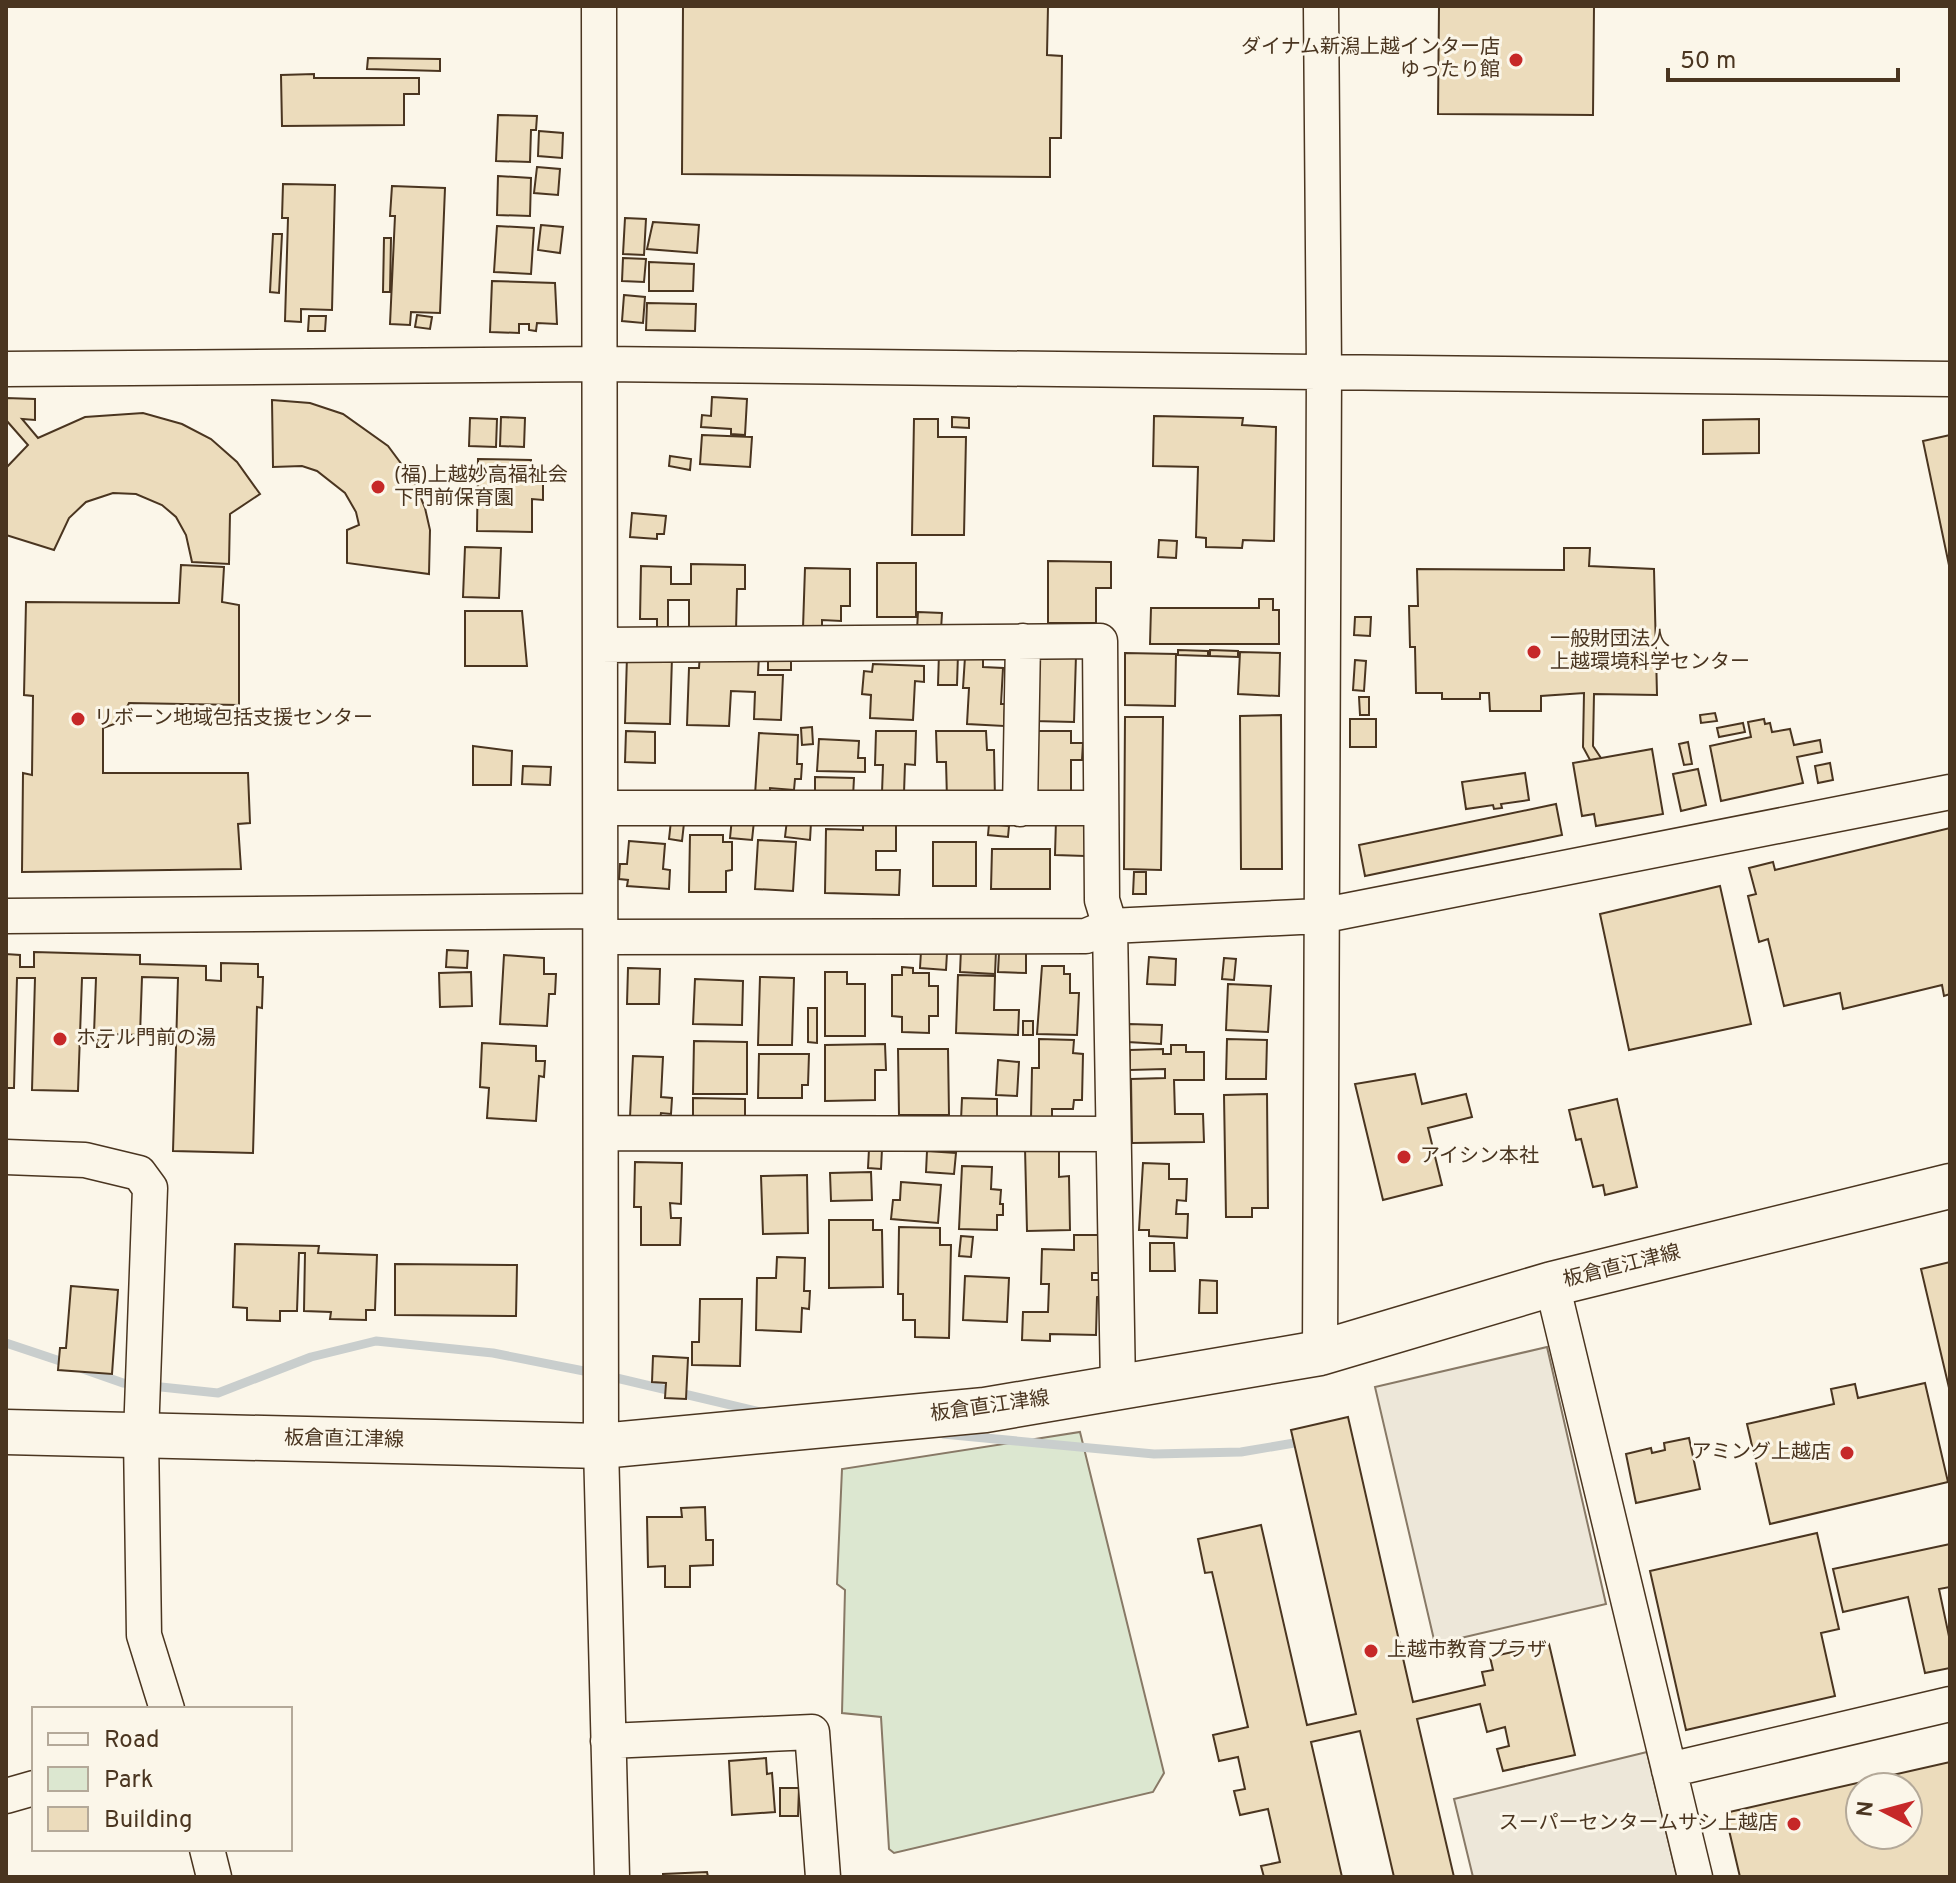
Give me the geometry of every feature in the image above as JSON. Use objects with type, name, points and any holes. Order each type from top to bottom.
[{"type":"main road","name":"板倉直江津線","points":[[6,1432],[601,1446],[985,1410],[1320,1353],[1552,1284],[1950,1186]]},
{"type":"street","points":[[599,6],[601,1446],[612,1877]]},
{"type":"street","points":[[1320,1353],[1324,369],[1321,6]]},
{"type":"street","points":[[6,369],[601,364],[1324,369],[1950,379]]},
{"type":"street","points":[[1020,809],[1023,641]]},
{"type":"street","points":[[600,645],[1100,641],[1099,808],[1102,900],[1110,926],[1118,1387]]},
{"type":"street","points":[[6,916],[600,924],[1086,936],[1110,926],[1320,916],[1950,792]]},
{"type":"street","points":[[602,808],[1099,808]]},
{"type":"street","points":[[602,1133],[1113,1134]]},
{"type":"street","points":[[6,1157],[85,1160],[139,1173],[150,1188],[141,1436],[144,1635],[166,1707]]},
{"type":"street","points":[[1552,1284],[1695,1877]]},
{"type":"street","points":[[1669,1770],[1950,1704]]},
{"type":"street","points":[[608,1741],[812,1732],[823,1877]]},
{"type":"street","points":[[6,1796],[32,1789]]},
{"type":"street","points":[[208,1851],[214,1877]]},
{"type":"green space","points":[[1080,1432],[1164,1773],[1153,1792],[894,1853],[889,1849],[881,1717],[842,1713],[845,1590],[837,1584],[842,1469]]},
{"type":"shaded area","points":[[1547,1347],[1606,1604],[1435,1644],[1375,1387]]},
{"type":"shaded area","points":[[1647,1752],[1677,1877],[1473,1877],[1454,1799]]},
{"type":"building","points":[[683,6],[1048,6],[1047,55],[1062,56],[1061,138],[1050,138],[1050,177],[682,174]]},
{"type":"building","name":"ダイナム新潟上越インター店 ゆったり館","points":[[1439,6],[1594,6],[1593,115],[1438,114]]},
{"type":"building","points":[[368,58],[440,59],[440,71],[367,69]]},
{"type":"building","points":[[314,74],[314,78],[419,78],[419,94],[404,94],[404,125],[282,126],[281,75]]},
{"type":"building","points":[[498,115],[537,116],[536,130],[531,130],[530,162],[496,161]]},
{"type":"building","points":[[539,131],[563,133],[562,158],[538,156]]},
{"type":"building","points":[[537,167],[560,169],[558,195],[534,193]]},
{"type":"building","points":[[498,176],[531,178],[530,216],[497,215]]},
{"type":"building","points":[[283,184],[335,185],[332,310],[301,309],[301,322],[285,321],[288,218],[282,218]]},
{"type":"building","points":[[392,186],[445,188],[440,313],[411,312],[410,325],[390,324],[395,216],[390,216]]},
{"type":"building","points":[[625,218],[646,219],[644,255],[623,254]]},
{"type":"building","points":[[653,222],[699,225],[697,253],[647,249]]},
{"type":"building","points":[[541,225],[563,227],[560,253],[538,250]]},
{"type":"building","points":[[497,226],[534,228],[531,274],[494,272]]},
{"type":"building","points":[[273,234],[282,234],[279,293],[270,292]]},
{"type":"building","points":[[384,238],[391,238],[390,292],[383,292]]},
{"type":"building","points":[[623,258],[646,259],[644,282],[622,281]]},
{"type":"building","points":[[649,262],[694,264],[693,291],[649,291]]},
{"type":"building","points":[[492,281],[555,283],[557,324],[537,323],[536,331],[529,330],[529,324],[519,324],[519,333],[490,332]]},
{"type":"building","points":[[624,295],[645,297],[643,323],[622,321]]},
{"type":"building","points":[[647,303],[696,304],[695,331],[646,330]]},
{"type":"building","points":[[417,315],[432,317],[430,329],[415,327]]},
{"type":"building","points":[[309,316],[326,316],[325,331],[308,331]]},
{"type":"building","points":[[712,397],[747,399],[745,435],[731,434],[731,429],[701,427],[702,415],[711,416]]},
{"type":"building","points":[[6,398],[35,399],[35,420],[22,419],[38,438],[85,417],[143,413],[182,424],[211,439],[237,462],[260,494],[230,514],[229,564],[192,562],[186,535],[176,517],[162,505],[136,494],[113,493],[86,502],[69,518],[54,550],[6,535],[6,468],[28,445],[6,420]]},
{"type":"building","name":"(福)上越妙高福祉会 下門前保育園","points":[[272,400],[310,403],[343,414],[388,446],[414,481],[425,508],[430,530],[429,574],[347,563],[347,530],[359,525],[356,512],[345,493],[317,471],[302,466],[273,467]]},
{"type":"building","points":[[1154,416],[1243,418],[1242,425],[1276,427],[1274,541],[1243,540],[1242,548],[1206,547],[1206,538],[1196,537],[1198,467],[1153,466]]},
{"type":"building","points":[[501,417],[525,418],[524,447],[500,446]]},
{"type":"building","points":[[952,417],[969,418],[969,428],[952,427]]},
{"type":"building","points":[[470,418],[497,419],[496,447],[469,446]]},
{"type":"building","points":[[914,419],[938,419],[938,437],[966,437],[964,535],[912,535]]},
{"type":"building","points":[[1759,419],[1759,453],[1703,454],[1703,420]]},
{"type":"building","points":[[702,435],[752,437],[750,467],[700,464]]},
{"type":"building","points":[[1950,435],[1950,570],[1923,441]]},
{"type":"building","points":[[670,456],[691,459],[690,470],[669,466]]},
{"type":"building","points":[[478,459],[531,460],[530,479],[543,479],[543,500],[532,499],[532,532],[477,531]]},
{"type":"building","points":[[632,513],[666,516],[664,534],[657,534],[657,539],[630,537]]},
{"type":"building","points":[[1159,540],[1177,541],[1176,558],[1158,557]]},
{"type":"building","points":[[465,547],[501,548],[499,598],[463,597]]},
{"type":"building","name":"一般財団法人 上越環境科学センター","points":[[1564,548],[1590,548],[1589,566],[1654,569],[1657,695],[1594,694],[1593,746],[1601,758],[1590,760],[1583,747],[1584,693],[1541,696],[1541,711],[1490,711],[1489,693],[1480,693],[1480,699],[1442,699],[1442,693],[1416,693],[1415,647],[1410,647],[1409,606],[1418,606],[1417,569],[1564,570]]},
{"type":"building","points":[[1048,561],[1111,562],[1111,588],[1096,588],[1096,623],[1048,623]]},
{"type":"building","points":[[877,563],[916,563],[916,617],[877,617]]},
{"type":"building","points":[[691,564],[745,565],[745,589],[737,589],[736,631],[689,629],[689,600],[668,600],[668,630],[657,630],[657,619],[640,619],[641,566],[671,567],[671,584],[691,584]]},
{"type":"building","name":"リボーン地域包括支援センター","points":[[181,565],[224,567],[222,602],[239,605],[239,705],[129,703],[120,722],[103,728],[103,773],[248,773],[250,823],[238,824],[241,869],[22,872],[23,773],[32,775],[33,696],[24,695],[26,602],[179,603]]},
{"type":"building","points":[[805,568],[850,569],[850,606],[841,606],[841,621],[822,620],[822,629],[803,628]]},
{"type":"building","points":[[1259,599],[1273,599],[1273,610],[1279,610],[1279,644],[1150,644],[1151,608],[1259,608]]},
{"type":"building","points":[[465,611],[522,611],[527,666],[465,666]]},
{"type":"building","points":[[918,612],[942,613],[941,630],[917,630]]},
{"type":"building","points":[[1355,617],[1371,617],[1370,636],[1354,635]]},
{"type":"building","points":[[1178,650],[1208,651],[1208,656],[1178,655]]},
{"type":"building","points":[[1210,650],[1238,651],[1238,657],[1210,656]]},
{"type":"building","points":[[768,651],[791,652],[791,670],[768,670]]},
{"type":"building","points":[[1240,652],[1280,653],[1279,696],[1238,694]]},
{"type":"building","points":[[700,653],[759,656],[758,675],[783,675],[781,720],[754,719],[755,692],[731,691],[729,726],[687,725],[689,668],[699,668]]},
{"type":"building","points":[[939,653],[958,654],[957,685],[938,685]]},
{"type":"building","points":[[1125,653],[1176,654],[1175,706],[1125,705]]},
{"type":"building","points":[[1036,654],[1076,655],[1074,722],[1034,721]]},
{"type":"building","points":[[627,656],[672,657],[670,724],[625,723]]},
{"type":"building","points":[[965,657],[983,657],[983,667],[1003,668],[1001,704],[1005,704],[1004,726],[967,724],[969,688],[963,688]]},
{"type":"building","points":[[1355,660],[1366,661],[1364,691],[1353,690]]},
{"type":"building","points":[[873,664],[924,666],[924,682],[915,681],[913,720],[870,718],[871,695],[862,694],[864,671],[872,672]]},
{"type":"building","points":[[1359,697],[1369,697],[1369,715],[1360,715]]},
{"type":"building","points":[[1715,713],[1717,721],[1701,723],[1700,715]]},
{"type":"building","points":[[1281,715],[1282,869],[1241,869],[1240,716]]},
{"type":"building","points":[[1125,717],[1163,717],[1161,870],[1124,869]]},
{"type":"building","points":[[1350,719],[1376,719],[1376,747],[1350,747]]},
{"type":"building","points":[[1764,719],[1765,724],[1770,723],[1772,732],[1790,729],[1794,745],[1820,740],[1822,752],[1797,757],[1803,783],[1721,801],[1710,746],[1751,737],[1748,722]]},
{"type":"building","points":[[1743,723],[1745,732],[1719,737],[1717,728]]},
{"type":"building","points":[[812,727],[813,744],[802,745],[801,728]]},
{"type":"building","points":[[626,731],[655,732],[655,763],[625,762]]},
{"type":"building","points":[[876,731],[916,731],[915,765],[905,764],[904,793],[882,793],[883,765],[875,765]]},
{"type":"building","points":[[936,731],[986,731],[987,750],[994,750],[995,799],[947,799],[946,762],[937,762]]},
{"type":"building","points":[[1036,731],[1071,731],[1071,743],[1083,743],[1082,760],[1071,760],[1071,794],[1035,793]]},
{"type":"building","points":[[759,733],[798,735],[797,764],[802,764],[801,779],[795,779],[794,790],[770,788],[770,797],[755,795]]},
{"type":"building","points":[[819,739],[859,741],[858,758],[865,758],[865,772],[817,771]]},
{"type":"building","points":[[1688,742],[1692,764],[1684,765],[1679,744]]},
{"type":"building","points":[[473,746],[512,751],[511,785],[473,785]]},
{"type":"building","points":[[1652,749],[1663,814],[1596,826],[1594,814],[1582,816],[1573,763]]},
{"type":"building","points":[[1830,763],[1833,780],[1818,783],[1815,766]]},
{"type":"building","points":[[523,766],[551,767],[550,785],[522,784]]},
{"type":"building","points":[[1698,769],[1706,805],[1681,811],[1673,774]]},
{"type":"building","points":[[1525,773],[1529,800],[1501,804],[1502,808],[1494,809],[1493,805],[1466,809],[1462,782]]},
{"type":"building","points":[[815,777],[854,778],[853,797],[815,796]]},
{"type":"building","points":[[1556,804],[1562,835],[1365,876],[1359,845]]},
{"type":"building","points":[[732,818],[754,821],[752,840],[730,838]]},
{"type":"building","points":[[787,820],[811,823],[810,840],[785,837]]},
{"type":"building","points":[[863,820],[896,820],[896,851],[876,851],[876,870],[900,870],[899,895],[825,893],[826,829],[863,830]]},
{"type":"building","points":[[1056,820],[1086,821],[1085,856],[1055,855]]},
{"type":"building","points":[[671,821],[684,823],[682,841],[669,839]]},
{"type":"building","points":[[989,824],[1009,826],[1008,837],[988,835]]},
{"type":"building","points":[[1950,828],[1950,994],[1944,996],[1942,985],[1843,1009],[1840,993],[1784,1006],[1768,939],[1759,942],[1748,896],[1756,894],[1749,868],[1773,862],[1775,870]]},
{"type":"building","points":[[690,835],[723,835],[723,842],[732,842],[732,870],[726,871],[726,892],[689,892]]},
{"type":"building","points":[[758,840],[796,842],[793,891],[755,889]]},
{"type":"building","points":[[629,841],[665,844],[663,869],[670,870],[669,889],[627,886],[628,880],[619,879],[620,864],[627,864]]},
{"type":"building","points":[[933,842],[976,842],[976,886],[933,886]]},
{"type":"building","points":[[992,849],[1050,849],[1050,889],[991,889]]},
{"type":"building","points":[[1134,872],[1146,872],[1146,894],[1133,894]]},
{"type":"building","points":[[1720,886],[1751,1024],[1629,1050],[1600,914]]},
{"type":"building","points":[[961,949],[996,951],[995,974],[960,972]]},
{"type":"building","points":[[447,950],[468,951],[467,968],[446,967]]},
{"type":"building","points":[[921,951],[947,953],[946,970],[920,968]]},
{"type":"building","points":[[34,952],[140,955],[140,964],[206,966],[206,980],[221,981],[221,963],[258,964],[258,977],[263,977],[262,1008],[257,1007],[253,1153],[173,1151],[178,978],[142,977],[140,1035],[108,1034],[108,1047],[97,1047],[98,1034],[94,1034],[96,978],[82,978],[78,1091],[32,1090],[35,978],[17,978],[14,1088],[6,1088],[6,954],[20,955],[20,967],[34,967]]},
{"type":"building","points":[[999,953],[1026,953],[1026,973],[998,972]]},
{"type":"building","points":[[504,955],[544,958],[544,974],[556,974],[555,994],[549,994],[547,1026],[500,1024]]},
{"type":"building","points":[[1149,957],[1176,959],[1175,985],[1147,984]]},
{"type":"building","points":[[1224,958],[1236,959],[1234,980],[1222,979]]},
{"type":"building","points":[[1042,966],[1064,966],[1064,974],[1070,974],[1070,993],[1079,993],[1077,1035],[1037,1034]]},
{"type":"building","points":[[902,967],[913,968],[913,973],[929,973],[929,986],[938,986],[938,1016],[929,1016],[929,1033],[902,1032],[902,1017],[892,1016],[892,975],[902,975]]},
{"type":"building","points":[[628,968],[660,969],[659,1004],[627,1004]]},
{"type":"building","points":[[471,972],[472,1006],[440,1007],[439,973]]},
{"type":"building","points":[[825,972],[847,972],[847,984],[865,984],[865,1036],[825,1036]]},
{"type":"building","points":[[958,975],[995,976],[994,1010],[1019,1010],[1018,1035],[956,1033]]},
{"type":"building","points":[[760,977],[794,978],[792,1045],[758,1045]]},
{"type":"building","points":[[695,979],[743,981],[742,1025],[693,1024]]},
{"type":"building","points":[[1228,984],[1271,986],[1268,1032],[1226,1030]]},
{"type":"building","points":[[808,1008],[817,1008],[817,1043],[808,1042]]},
{"type":"building","points":[[1023,1021],[1033,1021],[1033,1035],[1023,1035]]},
{"type":"building","points":[[1129,1024],[1162,1025],[1161,1044],[1128,1042]]},
{"type":"building","points":[[1039,1039],[1074,1040],[1073,1053],[1083,1054],[1082,1100],[1074,1100],[1073,1109],[1052,1109],[1052,1119],[1031,1119],[1032,1068],[1039,1068]]},
{"type":"building","points":[[1227,1039],[1267,1040],[1266,1079],[1226,1079]]},
{"type":"building","points":[[694,1041],[747,1042],[747,1094],[693,1094]]},
{"type":"building","points":[[482,1043],[536,1046],[536,1061],[545,1061],[544,1077],[539,1076],[536,1121],[487,1118],[489,1088],[480,1087]]},
{"type":"building","points":[[885,1044],[886,1070],[875,1070],[875,1100],[825,1101],[825,1045]]},
{"type":"building","points":[[1171,1045],[1186,1045],[1186,1052],[1204,1052],[1204,1080],[1174,1080],[1175,1114],[1203,1114],[1204,1142],[1132,1143],[1131,1079],[1165,1078],[1165,1069],[1130,1070],[1130,1050],[1163,1049],[1163,1054],[1171,1054]]},
{"type":"building","points":[[898,1049],[948,1049],[949,1115],[899,1115]]},
{"type":"building","points":[[759,1054],[809,1054],[808,1085],[802,1085],[802,1098],[758,1098]]},
{"type":"building","points":[[633,1056],[663,1057],[661,1097],[672,1098],[671,1114],[661,1113],[660,1119],[630,1117]]},
{"type":"building","points":[[998,1060],[1019,1062],[1017,1096],[996,1095]]},
{"type":"building","name":"アイシン本社","points":[[1415,1074],[1422,1104],[1466,1094],[1472,1117],[1428,1128],[1442,1185],[1383,1200],[1355,1084]]},
{"type":"building","points":[[1267,1094],[1268,1208],[1252,1208],[1252,1217],[1226,1217],[1224,1095]]},
{"type":"building","points":[[693,1098],[745,1099],[745,1121],[693,1120]]},
{"type":"building","points":[[962,1098],[997,1099],[997,1121],[961,1120]]},
{"type":"building","points":[[1617,1099],[1637,1187],[1605,1195],[1603,1185],[1593,1187],[1581,1139],[1576,1140],[1569,1110]]},
{"type":"building","points":[[1059,1147],[1059,1177],[1069,1176],[1070,1230],[1027,1231],[1025,1148]]},
{"type":"building","points":[[869,1149],[882,1149],[881,1169],[868,1168]]},
{"type":"building","points":[[927,1151],[956,1153],[954,1174],[926,1172]]},
{"type":"building","points":[[635,1162],[682,1163],[681,1204],[670,1203],[671,1218],[681,1218],[680,1245],[641,1245],[641,1207],[634,1207]]},
{"type":"building","points":[[1143,1163],[1169,1164],[1169,1179],[1187,1179],[1186,1201],[1177,1200],[1176,1214],[1188,1214],[1187,1238],[1149,1236],[1149,1230],[1139,1230]]},
{"type":"building","points":[[962,1166],[992,1167],[991,1189],[1001,1190],[1000,1204],[1003,1204],[1003,1215],[997,1215],[997,1230],[959,1229]]},
{"type":"building","points":[[871,1172],[872,1200],[831,1201],[830,1173]]},
{"type":"building","points":[[807,1175],[808,1233],[763,1234],[761,1176]]},
{"type":"building","points":[[901,1182],[941,1185],[938,1223],[891,1219],[893,1200],[900,1200]]},
{"type":"building","points":[[829,1220],[873,1220],[873,1230],[882,1230],[883,1287],[829,1288]]},
{"type":"building","points":[[899,1227],[940,1228],[940,1245],[951,1245],[949,1338],[915,1337],[915,1320],[903,1320],[903,1294],[898,1294]]},
{"type":"building","points":[[1074,1235],[1103,1235],[1102,1273],[1092,1273],[1092,1280],[1103,1280],[1103,1296],[1097,1297],[1096,1335],[1050,1334],[1050,1341],[1022,1340],[1023,1312],[1048,1312],[1049,1284],[1041,1284],[1042,1249],[1074,1250]]},
{"type":"building","points":[[961,1236],[973,1237],[971,1257],[959,1256]]},
{"type":"building","points":[[1150,1243],[1174,1243],[1175,1271],[1150,1271]]},
{"type":"building","points":[[235,1244],[319,1246],[318,1253],[377,1255],[375,1310],[366,1310],[366,1320],[330,1319],[331,1312],[304,1311],[305,1253],[299,1253],[297,1311],[280,1311],[280,1321],[247,1320],[247,1308],[233,1307]]},
{"type":"building","points":[[777,1257],[805,1258],[804,1291],[810,1291],[809,1309],[802,1308],[801,1332],[756,1330],[757,1278],[776,1278]]},
{"type":"building","points":[[1950,1262],[1950,1392],[1921,1269]]},
{"type":"building","points":[[395,1264],[517,1265],[516,1316],[395,1315]]},
{"type":"building","points":[[965,1276],[1009,1278],[1007,1322],[963,1320]]},
{"type":"building","points":[[1200,1280],[1217,1281],[1217,1313],[1199,1313]]},
{"type":"building","points":[[71,1286],[118,1290],[112,1374],[58,1370],[60,1348],[66,1348]]},
{"type":"building","points":[[700,1299],[742,1299],[740,1366],[692,1365],[692,1342],[699,1342]]},
{"type":"building","points":[[653,1356],[688,1358],[686,1399],[665,1398],[666,1383],[652,1382]]},
{"type":"building","name":"アミング上越店","points":[[1925,1383],[1948,1482],[1770,1524],[1747,1424],[1834,1404],[1831,1389],[1855,1384],[1858,1398]]},
{"type":"building","name":"上越市教育プラザ","points":[[1348,1417],[1413,1702],[1485,1685],[1482,1672],[1493,1670],[1490,1657],[1549,1644],[1575,1755],[1503,1771],[1497,1749],[1509,1746],[1505,1727],[1487,1732],[1480,1704],[1417,1719],[1454,1877],[1394,1877],[1360,1731],[1311,1742],[1342,1877],[1264,1877],[1261,1866],[1280,1862],[1268,1809],[1240,1815],[1234,1791],[1245,1789],[1238,1757],[1219,1761],[1213,1735],[1248,1727],[1212,1572],[1205,1573],[1198,1539],[1261,1525],[1307,1725],[1356,1714],[1291,1430]]},
{"type":"building","points":[[1689,1438],[1700,1489],[1636,1503],[1626,1454],[1651,1448],[1652,1453],[1665,1450],[1664,1443]]},
{"type":"building","points":[[705,1507],[706,1540],[713,1540],[713,1565],[690,1566],[690,1587],[665,1587],[665,1566],[648,1567],[647,1517],[682,1517],[681,1508]]},
{"type":"building","points":[[1817,1533],[1839,1629],[1821,1633],[1835,1696],[1686,1730],[1650,1571]]},
{"type":"building","points":[[1950,1544],[1950,1587],[1939,1589],[1950,1641],[1950,1668],[1925,1673],[1908,1597],[1843,1612],[1833,1569]]},
{"type":"building","points":[[766,1758],[767,1774],[772,1773],[775,1812],[732,1815],[729,1761]]},
{"type":"building","name":"スーパーセンタームサシ上越店","points":[[1950,1762],[1950,1877],[1740,1877],[1725,1813],[1844,1786],[1844,1851],[1924,1851],[1924,1771],[1910,1771]]},
{"type":"building","points":[[780,1788],[799,1788],[798,1816],[780,1816]]},
{"type":"building","points":[[707,1872],[708,1877],[663,1877],[663,1874]]},
{"type":"waterway","points":[[83,1369],[123,1383],[218,1393],[311,1357],[376,1341],[493,1353],[594,1373]]},
{"type":"waterway","points":[[6,1343],[69,1364]]},
{"type":"waterway","points":[[608,1376],[765,1413]]},
{"type":"waterway","points":[[943,1434],[1154,1454],[1241,1452],[1306,1441]]},
{"type":"place","name":"ダイナム新潟上越インター店 ゆったり館","points":[[1516,60]]},
{"type":"place","name":"(福)上越妙高福祉会 下門前保育園","points":[[378,487]]},
{"type":"place","name":"一般財団法人 上越環境科学センター","points":[[1534,652]]},
{"type":"place","name":"リボーン地域包括支援センター","points":[[78,719]]},
{"type":"place","name":"ホテル門前の湯","points":[[60,1039]]},
{"type":"place","name":"アイシン本社","points":[[1404,1157]]},
{"type":"place","name":"アミング上越店","points":[[1847,1453]]},
{"type":"place","name":"上越市教育プラザ","points":[[1371,1651]]},
{"type":"place","name":"スーパーセンタームサシ上越店","points":[[1794,1824]]}]
